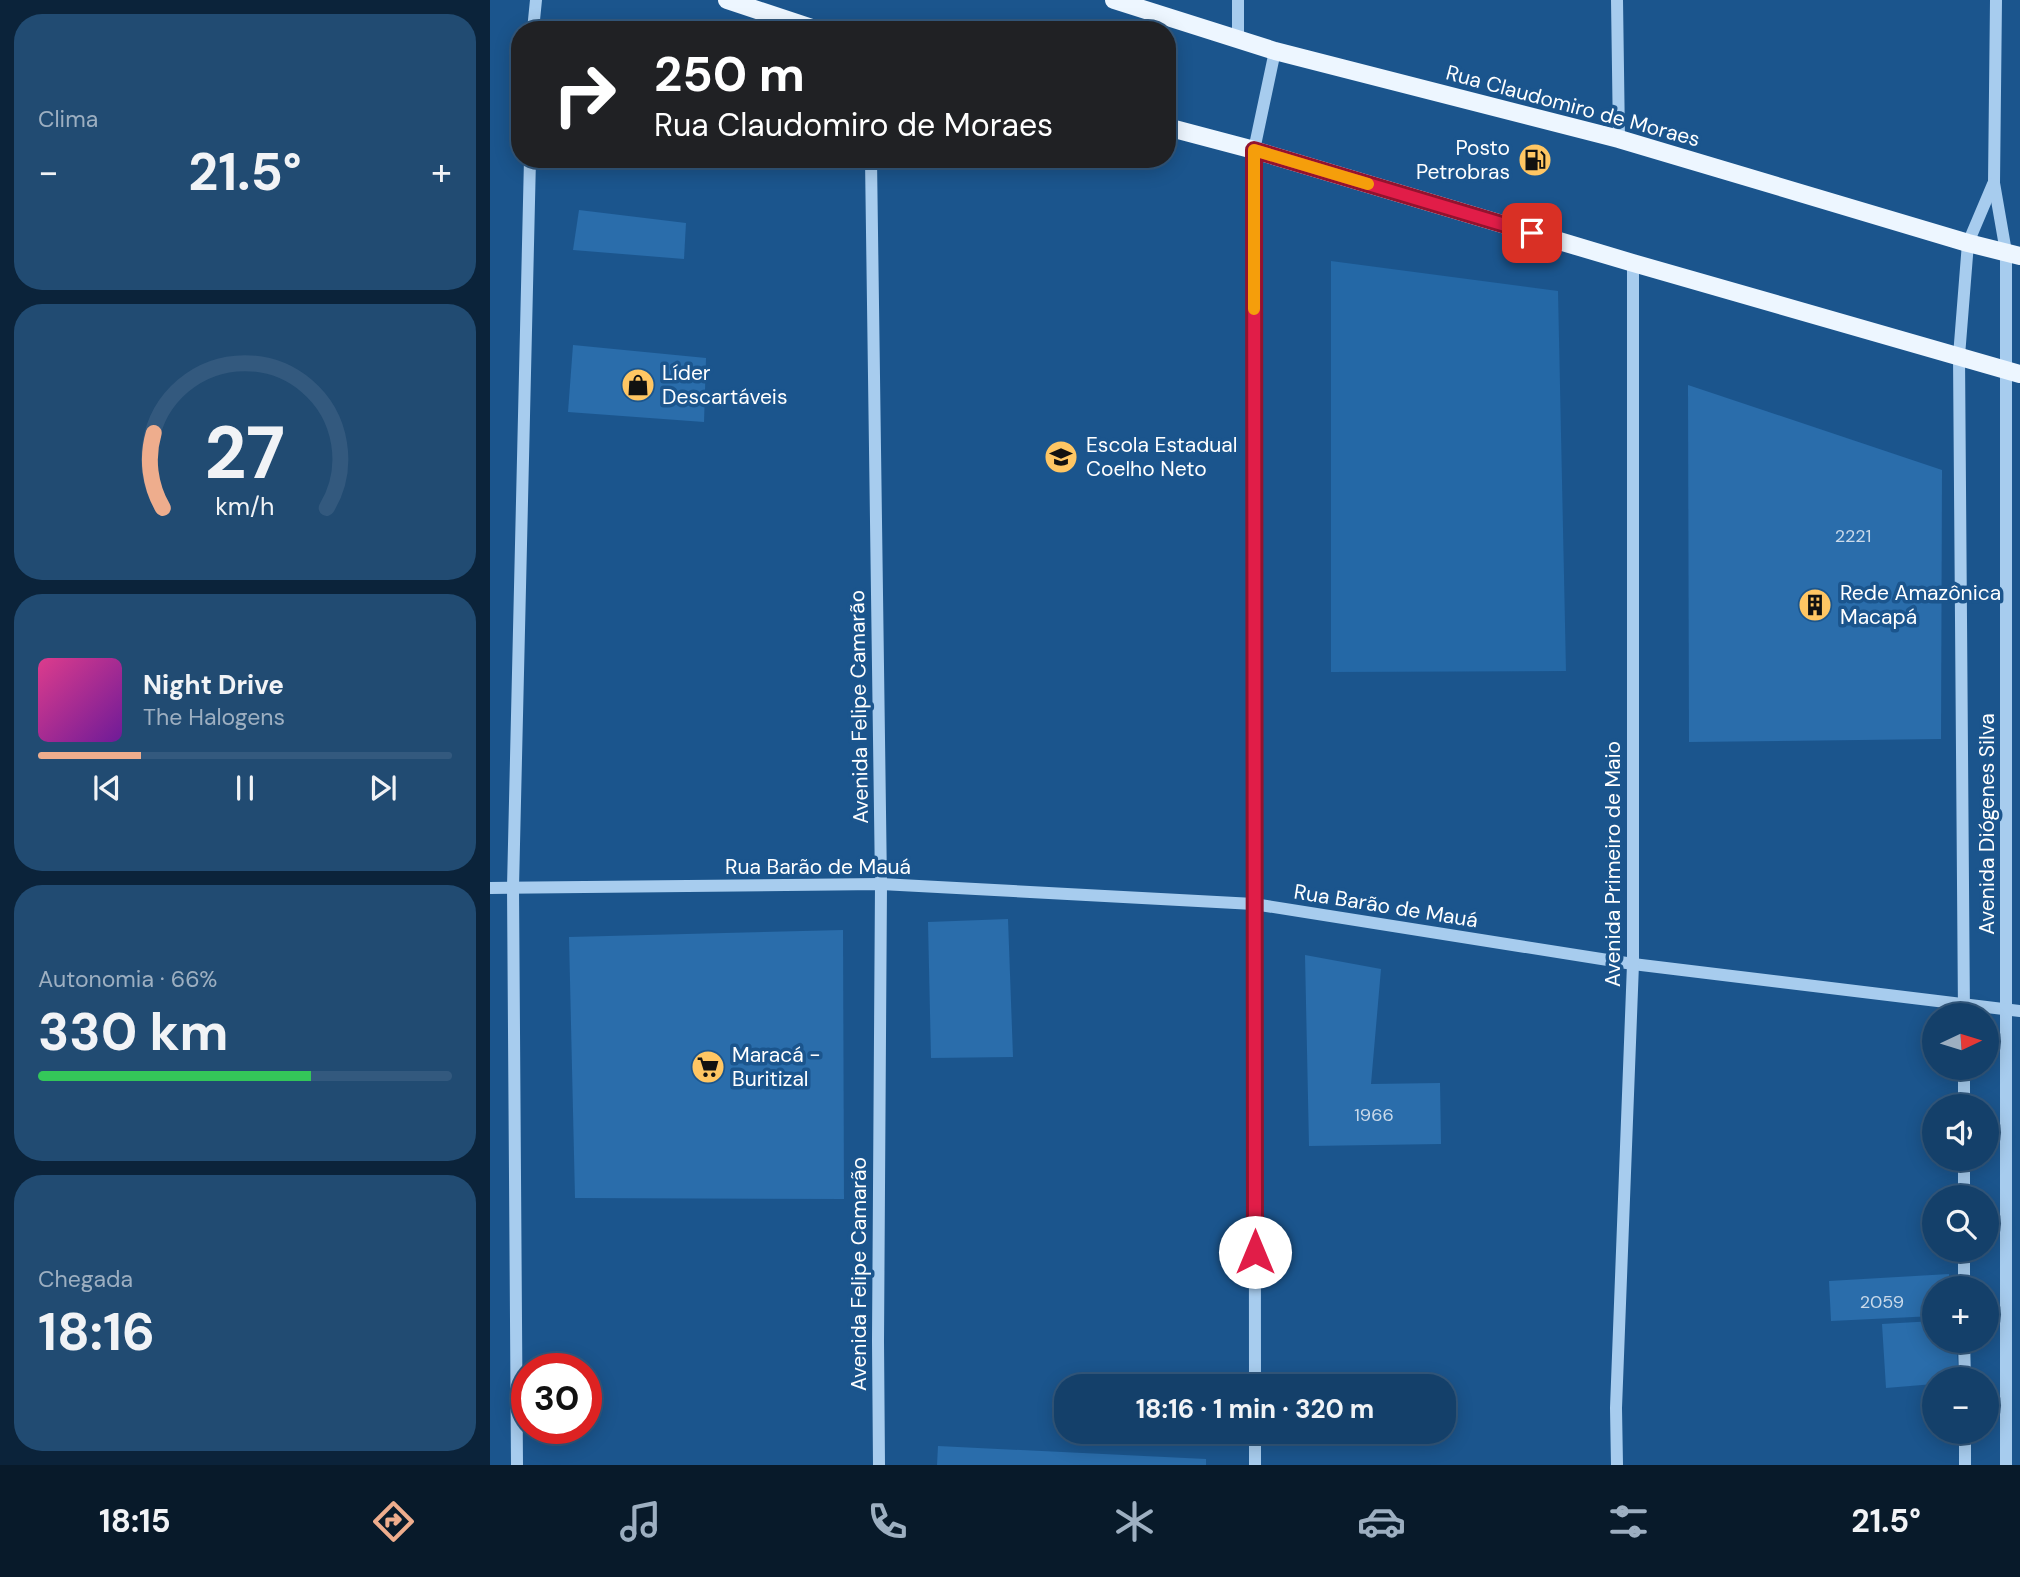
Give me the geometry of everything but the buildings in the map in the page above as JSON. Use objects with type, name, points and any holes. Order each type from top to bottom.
[{"type":"main road","points":[[727,0],[791,21]]},
{"type":"main road","name":"Rua Claudomiro de Moraes","points":[[1114,0],[1275,51],[1619,139],[2013,254]]},
{"type":"main road","points":[[1176,129],[2013,372]]},
{"type":"street","points":[[534,21],[536,0]]},
{"type":"street","points":[[1238,0],[1238,39]]},
{"type":"street","points":[[1617,0],[1619,139]]},
{"type":"street","name":"Avenida Diógenes Silva","points":[[1996,0],[1994,183],[2013,254],[2006,1009],[2006,1465]]},
{"type":"street","points":[[1255,1374],[1254,150],[1275,51]]},
{"type":"street","points":[[517,1465],[513,887],[530,168]]},
{"type":"street","name":"Avenida Felipe Camarão","points":[[871,168],[881,884],[879,1465]]},
{"type":"street","name":"Avenida Diógenes Silva","points":[[1964,1003],[1959,356],[1968,243],[1994,183]]},
{"type":"street","name":"Avenida Primeiro de Maio","points":[[1617,1465],[1616,1408],[1633,964],[1633,263]]},
{"type":"street","name":"Rua Barão de Mauá","points":[[490,887],[881,884],[1254,904],[1633,964],[1922,1004]]},
{"type":"street","name":"Rua Barão de Mauá","points":[[1999,1009],[2020,1011]]},
{"type":"street","points":[[1255,1444],[1255,1465]]},
{"type":"street","points":[[1965,1444],[1965,1465]]},
{"type":"shaded area","points":[[1331,261],[1558,291],[1566,671],[1331,672]]},
{"type":"slow traffic","points":[[1254,309],[1254,150],[1368,184]]},
{"type":"place","name":"Posto Petrobras","points":[[1535,160]]},
{"type":"place","name":"Líder Descartáveis","points":[[638,385]]},
{"type":"place","name":"Escola Estadual Coelho Neto","points":[[1061,457]]},
{"type":"place","name":"Rede Amazônica Macapá","points":[[1815,605]]},
{"type":"place","name":"Maracá - Buritizal","points":[[708,1067]]},
{"type":"route","points":[[1255,1252],[1254,150],[1532,233]]}]
